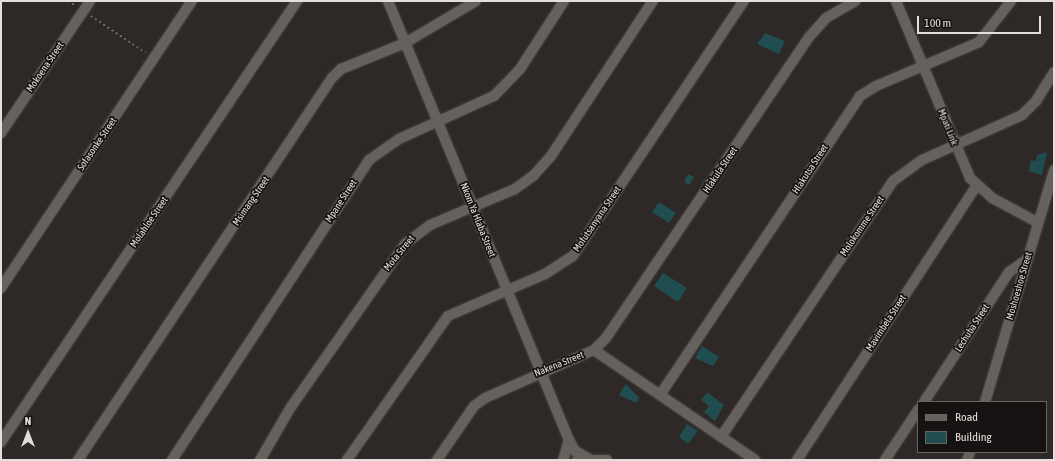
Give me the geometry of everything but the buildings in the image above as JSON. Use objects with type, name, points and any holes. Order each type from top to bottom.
[{"type":"street","name":"Mokoena Street","points":[[1,133],[90,1]]},
{"type":"street","name":"Sofasonke Street","points":[[1,288],[192,1]]},
{"type":"street","name":"Molahloe Street","points":[[1,442],[297,1]]},
{"type":"street","name":"Nkom Ya Hlaba Street","points":[[388,1],[569,440],[575,451],[588,458]]},
{"type":"street","name":"Msimang Street","points":[[78,460],[332,78],[352,64],[405,43],[476,1]]},
{"type":"street","name":"Mpane Street","points":[[172,460],[369,160],[399,139],[478,106],[507,85],[564,1]]},
{"type":"street","name":"Mota Street","points":[[260,460],[291,407],[405,244],[430,225],[515,189],[551,156],[653,1]]},
{"type":"street","name":"Mofutsanyana Street","points":[[347,460],[448,316],[545,274],[573,256],[744,1]]},
{"type":"street","name":"Hlakula Street","points":[[594,350],[614,328],[810,36],[826,18],[856,1]]},
{"type":"street","name":"Mpati Link","points":[[896,1],[956,145],[976,186]]},
{"type":"street","name":"Hlakutsa Street","points":[[660,395],[850,108],[876,86],[980,42],[1011,1]]},
{"type":"street","name":"Molokomme Street","points":[[721,437],[893,181],[908,168],[1022,115],[1036,101],[1054,72]]},
{"type":"street","name":"Moshoeshoe Street","points":[[985,401],[1037,222],[1054,170]]},
{"type":"street","points":[[976,186],[1037,222]]},
{"type":"street","name":"Mavimbela Street","points":[[797,460],[976,186]]},
{"type":"street","name":"Lechuba Street","points":[[925,401],[1009,272],[1026,260]]},
{"type":"street","name":"Nakena Street","points":[[437,460],[474,406],[540,371],[594,350],[755,460]]},
{"type":"street","points":[[886,460],[917,412]]},
{"type":"street","points":[[563,460],[569,440]]},
{"type":"street","points":[[577,460],[588,458],[607,460]]},
{"type":"path","points":[[68,1],[154,58]]}]
